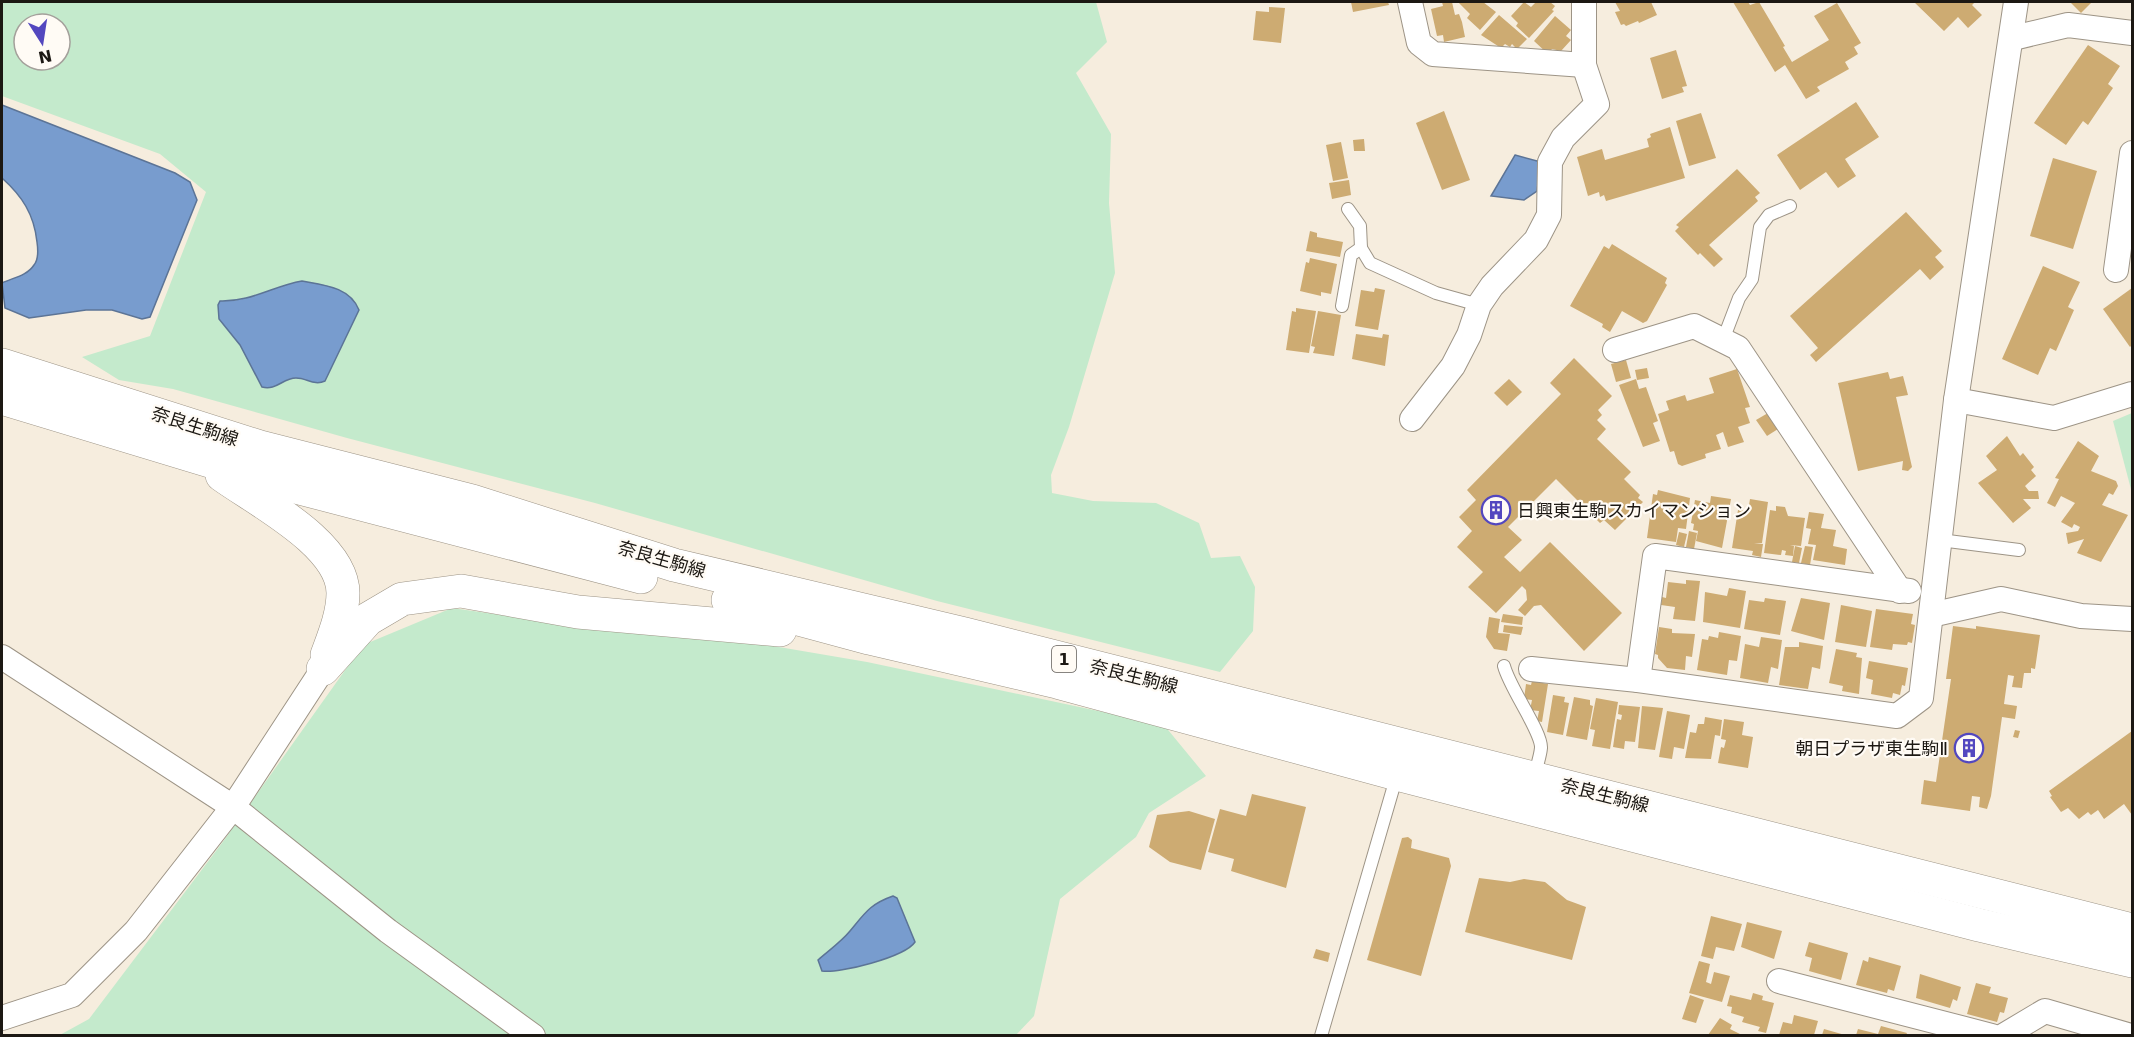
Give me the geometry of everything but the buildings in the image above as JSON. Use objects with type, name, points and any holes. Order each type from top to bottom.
[{"type":"main road","name":"奈良生駒線","points":[[2,365],[260,447],[472,501],[674,565],[965,634],[2133,930]]},
{"type":"main road","name":"奈良生駒線","points":[[2,398],[202,461],[869,638],[1057,682],[1398,774],[1979,925],[2133,961]]},
{"type":"main road","points":[[202,461],[320,543],[336,567],[344,591],[341,613],[323,669]]},
{"type":"main road","points":[[323,669],[368,619],[402,599],[461,591],[578,612],[869,638]]},
{"type":"street","points":[[1410,2],[1419,43],[1433,54],[1584,64]]},
{"type":"street","points":[[1412,419],[1452,366],[1469,334],[1479,305],[1492,286],[1536,240],[1550,215],[1550,162],[1563,138],[1597,104],[1584,64],[1581,2]]},
{"type":"street","points":[[1531,669],[1638,680],[1897,716],[1921,698],[1956,400],[2013,38],[2016,2]]},
{"type":"street","points":[[2013,38],[2068,25],[2133,33]]},
{"type":"street","points":[[2116,270],[2133,153]]},
{"type":"street","points":[[1615,350],[1694,326],[1738,348],[1900,591]]},
{"type":"street","points":[[1956,400],[2054,418],[2133,394]]},
{"type":"street","points":[[1638,680],[1655,556],[1900,591],[1933,604],[2001,599],[2081,616],[2133,619]]},
{"type":"street","points":[[2,657],[233,807],[388,931],[533,1035]]},
{"type":"street","points":[[2,1018],[72,995],[136,931],[233,807],[323,669]]},
{"type":"street","points":[[1779,981],[1932,1028],[1992,1035]]},
{"type":"street","points":[[2003,1035],[2045,1011],[2131,1035]]},
{"type":"lane","points":[[1723,340],[1739,298],[1752,279],[1760,227],[1769,215],[1790,206]]},
{"type":"lane","points":[[1348,209],[1360,226],[1361,248],[1370,263],[1436,293],[1479,305]]},
{"type":"lane","points":[[1342,306],[1351,255],[1361,248]]},
{"type":"lane","points":[[1940,540],[2019,550]]},
{"type":"lane","points":[[1504,666],[1508,681],[1539,733],[1541,748],[1534,777]]},
{"type":"lane","points":[[1321,1035],[1398,774]]},
{"type":"green space","points":[[2,2],[1096,2],[1107,42],[1076,73],[1111,134],[1109,203],[1115,273],[1069,427],[1051,475],[1052,493],[1093,501],[1156,503],[1199,523],[1211,558],[1240,556],[1255,587],[1253,631],[1220,672],[937,601],[595,503],[347,438],[173,389],[119,380],[82,357],[150,336],[206,192],[160,154],[2,96]]},
{"type":"green space","points":[[2132,413],[2132,493],[2113,421]]},
{"type":"green space","points":[[452,608],[587,627],[773,646],[867,662],[1164,725],[1206,776],[1149,813],[1136,837],[1060,899],[1034,1016],[1016,1035],[58,1036],[89,1019],[222,843],[363,645]]},
{"type":"water","points":[[2,105],[175,173],[190,182],[197,200],[150,317],[142,319],[112,310],[86,310],[29,318],[5,308],[2,283],[31,269],[36,263],[38,251],[30,214],[21,199],[2,178]]},
{"type":"water","points":[[1515,155],[1541,162],[1537,191],[1524,200],[1491,196]]},
{"type":"water","points":[[302,281],[343,292],[355,302],[359,310],[325,381],[317,383],[296,378],[275,386],[262,387],[240,345],[219,319],[218,305],[220,301],[242,299]]},
{"type":"water","points":[[893,896],[897,898],[915,942],[909,948],[886,959],[842,970],[822,971],[818,960],[843,939],[868,910]]},
{"type":"place","name":"日興東生駒スカイマンション","points":[[1496,510]]},
{"type":"place","name":"朝日プラザ東生駒Ⅱ","points":[[1969,748]]}]
